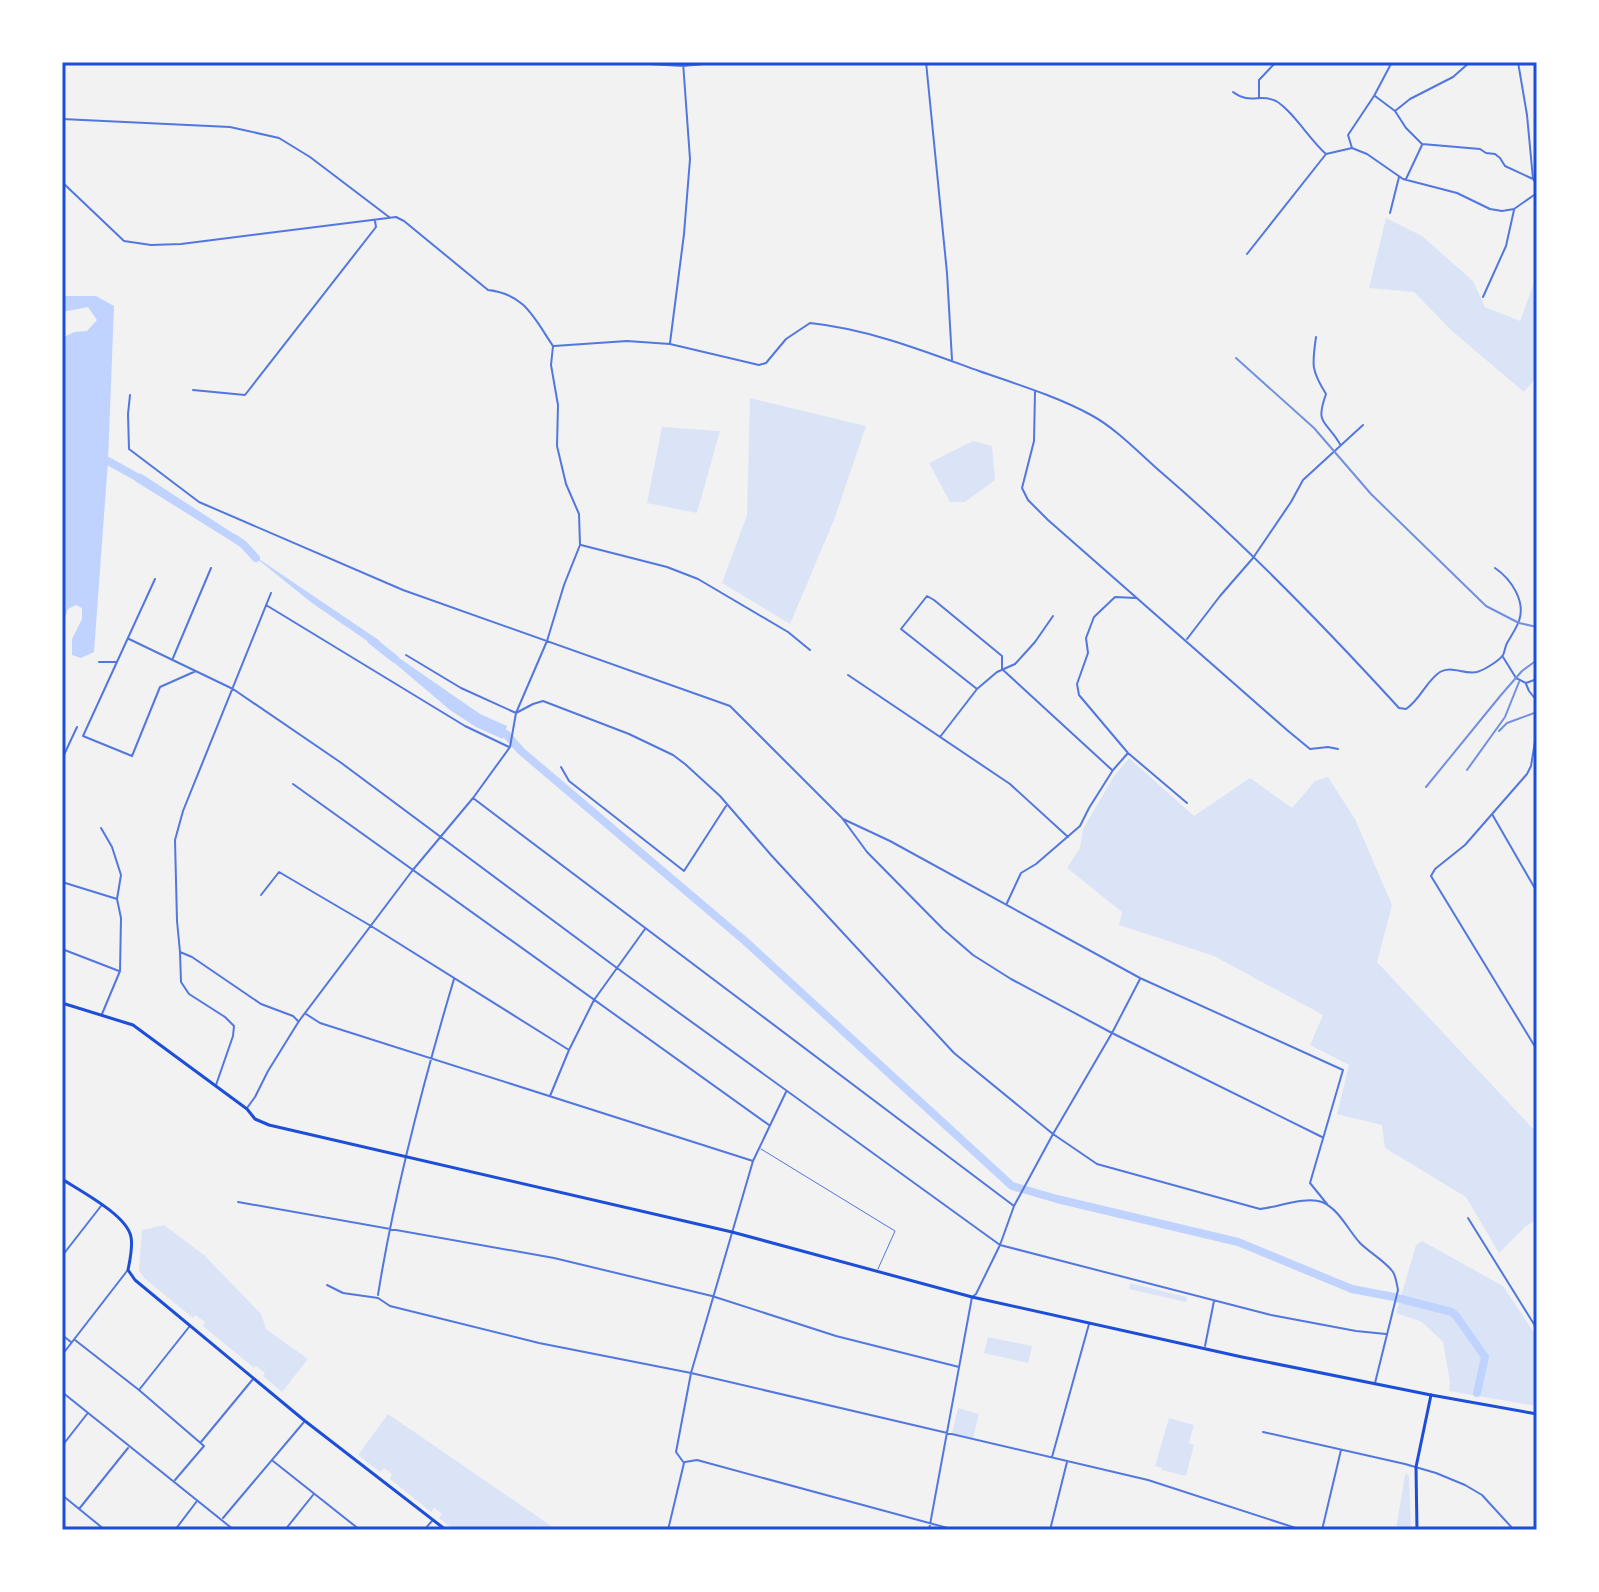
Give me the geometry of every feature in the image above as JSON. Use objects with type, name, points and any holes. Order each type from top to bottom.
[{"type":"main road","points":[[62,1003],[133,1025],[247,1109],[255,1119],[269,1125],[732,1232],[972,1297],[1257,1360],[1537,1414]]},
{"type":"main road","points":[[62,1179],[122,1220],[132,1239],[128,1270],[135,1280],[305,1421],[446,1530]]},
{"type":"main road","points":[[1417,1530],[1416,1467],[1431,1395]]},
{"type":"street","points":[[614,62],[726,62]]},
{"type":"street","points":[[926,62],[947,273],[952,361]]},
{"type":"street","points":[[1259,98],[1259,80],[1276,62]]},
{"type":"street","points":[[1352,148],[1348,135],[1392,62]]},
{"type":"street","points":[[1395,111],[1410,99],[1453,77],[1470,62]]},
{"type":"street","points":[[1518,62],[1533,179],[1537,185]]},
{"type":"street","points":[[670,344],[690,159],[683,64]]},
{"type":"street","points":[[1233,92],[1241,99],[1273,100],[1283,106],[1326,154]]},
{"type":"street","points":[[1374,96],[1395,111],[1422,144],[1480,149],[1495,154],[1505,166],[1533,179]]},
{"type":"street","points":[[62,119],[230,127],[279,138],[310,157],[389,217]]},
{"type":"street","points":[[1406,179],[1422,144]]},
{"type":"street","points":[[1247,254],[1326,154],[1352,148],[1367,154],[1399,176],[1457,193],[1490,209],[1514,209],[1537,193]]},
{"type":"street","points":[[1390,213],[1399,176]]},
{"type":"street","points":[[62,182],[124,241],[151,245],[181,244],[396,217],[488,290],[515,297],[527,308],[553,346],[551,365],[558,405],[557,446],[566,484],[579,514],[580,545],[547,641],[516,713],[510,747],[299,1021],[247,1109]]},
{"type":"street","points":[[1483,297],[1506,246],[1514,209]]},
{"type":"street","points":[[193,390],[245,395],[376,227],[375,220]]},
{"type":"street","points":[[553,346],[627,341],[670,344],[759,365],[766,363],[786,339],[810,323],[847,328],[1035,391],[1092,416],[1108,427],[1198,504],[1363,668],[1399,708],[1406,709],[1415,703],[1441,672],[1449,669],[1478,672],[1502,656],[1519,623],[1521,612],[1509,579],[1495,568]]},
{"type":"street","points":[[1316,337],[1313,356],[1315,376],[1326,394],[1320,411],[1321,419],[1341,445]]},
{"type":"street","points":[[1035,391],[1034,441],[1022,488],[1028,500],[1310,749],[1338,749]]},
{"type":"street","points":[[130,395],[129,449],[199,502],[403,590],[730,706],[842,818],[867,852],[973,955],[1112,1033],[1322,1137]]},
{"type":"street","points":[[1186,640],[1253,558],[1303,480],[1363,425]]},
{"type":"street","points":[[580,545],[667,567],[698,579],[788,632],[810,650]]},
{"type":"street","points":[[172,659],[211,568]]},
{"type":"street","points":[[155,579],[83,736],[132,756],[160,687],[196,671]]},
{"type":"street","points":[[216,1086],[234,1026],[189,994],[181,982],[175,840],[183,811],[271,593]]},
{"type":"street","points":[[977,689],[901,629],[927,596],[1002,656],[1002,669],[1113,770]]},
{"type":"street","points":[[1137,598],[1115,597],[1094,617],[1086,638],[1088,653],[1077,684],[1079,695],[1128,753],[1187,803]]},
{"type":"street","points":[[266,605],[465,726],[510,747]]},
{"type":"street","points":[[940,738],[977,689],[997,672],[1015,664],[1053,616]]},
{"type":"street","points":[[129,639],[233,689],[340,762],[617,968],[1000,1245],[1271,1315],[1386,1334]]},
{"type":"street","points":[[406,655],[448,681],[516,713]]},
{"type":"street","points":[[1502,656],[1516,678],[1526,683],[1537,701]]},
{"type":"street","points":[[99,662],[118,662]]},
{"type":"street","points":[[848,675],[1010,784],[1068,837]]},
{"type":"street","points":[[1526,683],[1537,679]]},
{"type":"street","points":[[516,713],[543,701],[629,734],[673,755],[727,804],[954,1053],[1053,1134],[1097,1164],[1260,1209],[1302,1200],[1322,1202],[1328,1206],[1359,1243],[1393,1273],[1398,1290],[1375,1384]]},
{"type":"street","points":[[62,759],[77,727]]},
{"type":"street","points":[[1537,729],[1527,774],[1465,845],[1435,869],[1431,876],[1537,1050]]},
{"type":"street","points":[[1006,905],[1021,873],[1080,826],[1113,770],[1128,753]]},
{"type":"street","points":[[561,767],[569,781],[684,871],[727,804]]},
{"type":"street","points":[[293,784],[769,1125]]},
{"type":"street","points":[[473,798],[1014,1206]]},
{"type":"street","points":[[1492,813],[1537,892]]},
{"type":"street","points":[[842,818],[890,841],[1140,978],[1343,1070],[1310,1183],[1328,1206]]},
{"type":"street","points":[[101,828],[112,847],[121,875],[117,899],[121,918],[120,971],[102,1015]]},
{"type":"street","points":[[261,895],[279,872],[569,1050]]},
{"type":"street","points":[[62,882],[117,899]]},
{"type":"street","points":[[549,1097],[594,1000],[645,929]]},
{"type":"street","points":[[62,949],[120,971]]},
{"type":"street","points":[[180,952],[261,1004],[299,1021]]},
{"type":"street","points":[[378,1298],[389,1228],[430,1059],[454,978]]},
{"type":"street","points":[[929,1530],[972,1297],[1000,1245],[1014,1206],[1140,978]]},
{"type":"street","points":[[305,1013],[320,1023],[753,1161]]},
{"type":"street","points":[[668,1530],[684,1463],[676,1452],[691,1373],[753,1161],[787,1091]]},
{"type":"street","points":[[238,1202],[554,1258],[712,1296],[836,1336],[959,1367]]},
{"type":"street","points":[[62,1256],[102,1205]]},
{"type":"street","points":[[1468,1218],[1537,1329]]},
{"type":"street","points":[[62,1355],[128,1270]]},
{"type":"street","points":[[327,1285],[343,1293],[378,1298],[390,1306],[539,1343],[691,1373],[1148,1480],[1302,1530]]},
{"type":"street","points":[[1205,1347],[1214,1301]]},
{"type":"street","points":[[1052,1458],[1089,1323]]},
{"type":"street","points":[[139,1390],[190,1326]]},
{"type":"street","points":[[62,1335],[139,1390],[203,1444]]},
{"type":"street","points":[[174,1481],[254,1378]]},
{"type":"street","points":[[62,1392],[234,1530]]},
{"type":"street","points":[[62,1446],[88,1413]]},
{"type":"street","points":[[222,1520],[305,1421]]},
{"type":"street","points":[[1263,1432],[1416,1467],[1465,1485],[1482,1495],[1514,1530]]},
{"type":"street","points":[[79,1509],[129,1447]]},
{"type":"street","points":[[1322,1530],[1341,1450]]},
{"type":"street","points":[[273,1460],[357,1529]]},
{"type":"street","points":[[684,1463],[697,1460],[955,1530]]},
{"type":"street","points":[[1050,1530],[1067,1461]]},
{"type":"street","points":[[285,1530],[314,1494]]},
{"type":"street","points":[[62,1495],[105,1530]]},
{"type":"street","points":[[175,1530],[198,1500]]},
{"type":"street","points":[[424,1530],[432,1520]]},
{"type":"lane","points":[[759,1148],[895,1231],[877,1273]]},
{"type":"shaded area","points":[[1386,218],[1422,236],[1473,281],[1485,307],[1520,321],[1537,275],[1537,377],[1524,392],[1452,331],[1414,292],[1369,288]]},
{"type":"shaded area","points":[[750,398],[866,426],[834,520],[790,624],[722,583],[747,515]]},
{"type":"shaded area","points":[[662,427],[720,431],[697,513],[647,503]]},
{"type":"shaded area","points":[[973,441],[992,446],[995,480],[965,502],[950,502],[929,463]]},
{"type":"shaded area","points":[[1129,758],[1194,816],[1250,778],[1292,808],[1315,781],[1328,777],[1355,819],[1392,905],[1377,962],[1537,1133],[1537,1219],[1499,1253],[1466,1197],[1385,1148],[1382,1125],[1337,1114],[1349,1065],[1310,1045],[1323,1015],[1214,956],[1119,925],[1122,912],[1067,868],[1080,848],[1083,829],[1114,776]]},
{"type":"shaded area","points":[[164,1225],[204,1255],[261,1314],[266,1329],[308,1359],[282,1392],[263,1376],[265,1373],[256,1366],[254,1368],[203,1326],[205,1322],[195,1315],[193,1318],[144,1278],[139,1270],[142,1230]]},
{"type":"shaded area","points":[[1422,1241],[1503,1286],[1537,1337],[1537,1370],[1534,1372],[1537,1377],[1537,1406],[1449,1391],[1443,1342],[1422,1322],[1396,1313],[1416,1245]]},
{"type":"shaded area","points":[[1130,1283],[1187,1297],[1186,1302],[1129,1289]]},
{"type":"shaded area","points":[[988,1337],[1032,1346],[1028,1363],[984,1353]]},
{"type":"shaded area","points":[[958,1408],[979,1414],[973,1438],[952,1433]]},
{"type":"shaded area","points":[[388,1414],[557,1530],[454,1530],[439,1518],[442,1514],[434,1508],[431,1512],[390,1479],[392,1474],[384,1468],[380,1472],[358,1455]]},
{"type":"shaded area","points":[[1169,1418],[1194,1425],[1189,1443],[1194,1445],[1186,1476],[1155,1466]]},
{"type":"shaded area","points":[[1405,1474],[1409,1475],[1411,1530],[1396,1530]]},
{"type":"water","points":[[62,296],[96,296],[114,306],[108,461],[94,652],[81,658],[72,655],[72,639],[82,619],[82,608],[76,605],[68,609],[62,619],[62,338],[74,332],[87,331],[97,320],[88,307],[62,312]]},
{"type":"water","points":[[140,473],[245,541],[241,547],[135,481]]},
{"type":"water","points":[[250,553],[380,641],[376,647],[312,603]]},
{"type":"water","points":[[389,651],[480,714],[507,726],[503,739],[476,727],[450,710],[384,654]]},
{"type":"waterway","points":[[100,461],[108,461],[144,481]]},
{"type":"waterway","points":[[234,538],[256,558]]},
{"type":"waterway","points":[[371,640],[395,659]]},
{"type":"waterway","points":[[498,730],[745,941],[1012,1186],[1238,1242],[1352,1289],[1394,1297]]},
{"type":"waterway","points":[[1397,1298],[1452,1312],[1457,1317],[1485,1357],[1477,1393]]},
{"type":"railway","points":[[1236,358],[1314,428],[1371,494],[1486,606],[1519,623],[1537,627]]},
{"type":"railway","points":[[1426,787],[1501,695],[1522,671],[1537,660]]},
{"type":"railway","points":[[1467,770],[1505,717],[1519,682]]},
{"type":"railway","points":[[1499,731],[1507,723],[1537,712]]}]
